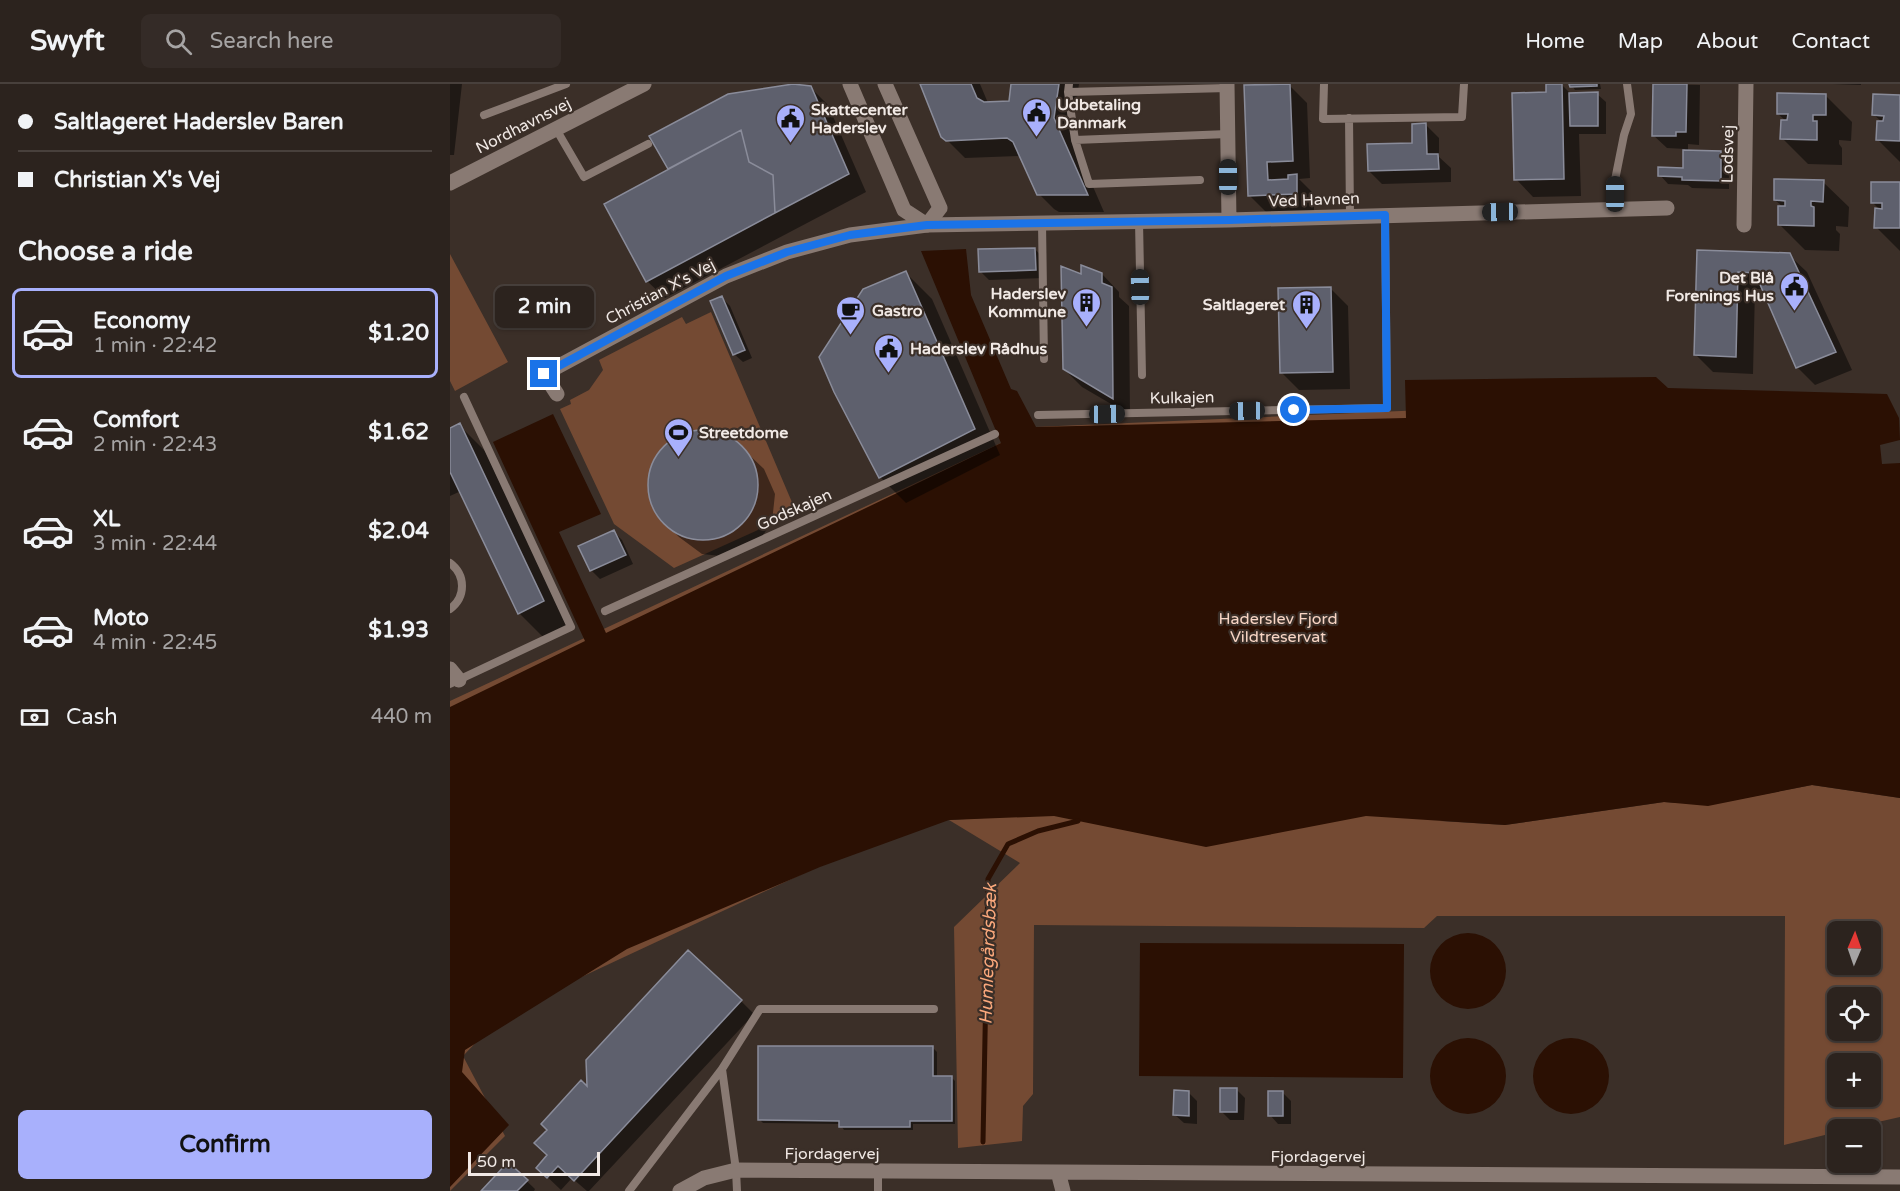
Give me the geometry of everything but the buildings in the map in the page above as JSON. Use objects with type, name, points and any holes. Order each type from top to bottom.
[{"type":"street","name":"Nordhavnsvej","points":[[450,183],[644,84]]},
{"type":"street","points":[[850,84],[904,210],[927,225],[940,208],[885,84]]},
{"type":"street","name":"Lodsvej","points":[[1744,225],[1746,84]]},
{"type":"street","points":[[1227,86],[1229,220]]},
{"type":"street","name":"Ved Havnen","points":[[927,225],[1229,220],[1667,208]]},
{"type":"street","name":"Christian X's Vej","points":[[557,394],[544,374],[726,276],[787,252],[850,235],[927,225]]},
{"type":"street","name":"Fjordagervej","points":[[680,1191],[704,1178],[736,1170],[1900,1177]]},
{"type":"street","points":[[1058,1172],[1063,1191]]},
{"type":"lane","points":[[484,115],[566,84]]},
{"type":"lane","points":[[1324,84],[1323,119],[1462,117],[1464,84]]},
{"type":"lane","points":[[1615,209],[1615,180],[1630,114],[1627,84]]},
{"type":"lane","points":[[1200,180],[1089,184],[1075,140],[1068,88],[1227,86]]},
{"type":"lane","points":[[1349,118],[1350,216]]},
{"type":"lane","points":[[556,129],[584,177],[648,144]]},
{"type":"lane","points":[[1075,140],[1228,134]]},
{"type":"lane","name":"Kulkajen","points":[[1038,415],[1387,408],[1385,215]]},
{"type":"lane","points":[[1139,221],[1142,375]]},
{"type":"lane","points":[[1042,223],[1044,359]]},
{"type":"lane","points":[[453,677],[571,627],[464,397]]},
{"type":"lane","name":"Godskajen","points":[[605,611],[995,434]]},
{"type":"lane","points":[[450,563],[457,568],[463,582],[461,596],[450,609]]},
{"type":"lane","points":[[629,1191],[722,1069],[760,1009],[934,1009]]},
{"type":"lane","points":[[722,1069],[737,1191]]},
{"type":"lane","points":[[878,1171],[878,1191]]},
{"type":"green space","points":[[450,254],[508,362],[455,391],[450,381]]},
{"type":"green space","name":"Streetdome","points":[[711,312],[794,507],[764,520],[758,530],[674,568],[614,524],[560,409],[571,404],[570,400],[589,390],[603,370],[599,360],[682,317],[686,324]]},
{"type":"green space","name":"Haderslev Fjord Vildtreservat","points":[[1766,395],[1879,464],[1900,468],[1796,783],[1708,805],[1812,785],[1900,798],[1900,1117],[1881,1121],[1881,1119],[1827,1119],[1827,1134],[1784,1145],[1785,916],[1437,916],[1424,928],[1034,925],[1033,1094],[1023,1106],[1022,1141],[958,1148],[954,927],[1020,863],[949,820],[1018,816],[952,804],[504,1013],[463,1056],[505,1136],[450,1191],[450,701],[1035,427]],"holes":[[[1673,793],[1677,803],[1664,802],[1505,825],[1440,821]]]},
{"type":"shaded area","name":"Haderslev Fjord Vildtreservat","points":[[966,249],[971,295],[1011,389],[1017,391],[1036,427],[1406,418],[1405,380],[1656,377],[1668,388],[1887,394],[1899,418],[1900,440],[1880,445],[1882,464],[1900,463],[1900,798],[1812,785],[1708,806],[1664,802],[1505,825],[1366,816],[1206,847],[1054,816],[949,820],[820,867],[627,949],[465,1050],[462,1072],[509,1125],[450,1187],[450,707],[585,641],[493,442],[553,414],[601,514],[559,532],[606,633],[1001,443],[921,251]]},
{"type":"shaded area","points":[[1468,933],[1483,936],[1495,944],[1503,956],[1506,971],[1503,986],[1495,998],[1483,1006],[1468,1009],[1453,1006],[1441,998],[1433,986],[1430,971],[1433,956],[1441,944],[1453,936]]},
{"type":"shaded area","points":[[1140,943],[1404,944],[1403,1078],[1139,1076]]},
{"type":"shaded area","points":[[1468,1038],[1483,1041],[1495,1049],[1503,1061],[1506,1076],[1503,1091],[1495,1103],[1483,1111],[1468,1114],[1453,1111],[1441,1103],[1433,1091],[1430,1076],[1433,1061],[1441,1049],[1453,1041]]},
{"type":"shaded area","points":[[1571,1038],[1586,1041],[1598,1049],[1606,1061],[1609,1076],[1606,1091],[1598,1103],[1586,1111],[1571,1114],[1556,1111],[1544,1103],[1536,1091],[1533,1076],[1536,1061],[1544,1049],[1556,1041]]},
{"type":"waterway","name":"Humlegårdsbæk","points":[[983,1142],[988,879],[1008,844],[1038,831],[1078,821]]},
{"type":"place","name":"Udbetaling Danmark","points":[[1036,138]]},
{"type":"place","name":"Skattecenter Haderslev","points":[[790,144]]},
{"type":"place","name":"Det Blå Forenings Hus","points":[[1795,312]]},
{"type":"place","name":"Haderslev Kommune","points":[[1087,328]]},
{"type":"place","name":"Saltlageret","points":[[1306,330]]},
{"type":"place","name":"Gastro","points":[[851,336]]},
{"type":"place","name":"Haderslev Rådhus","points":[[889,374]]},
{"type":"place","name":"Streetdome","points":[[678,458]]},
{"type":"route","points":[[544,374],[726,276],[787,252],[850,235],[927,225],[1385,215],[1387,408],[1294,410]]}]
